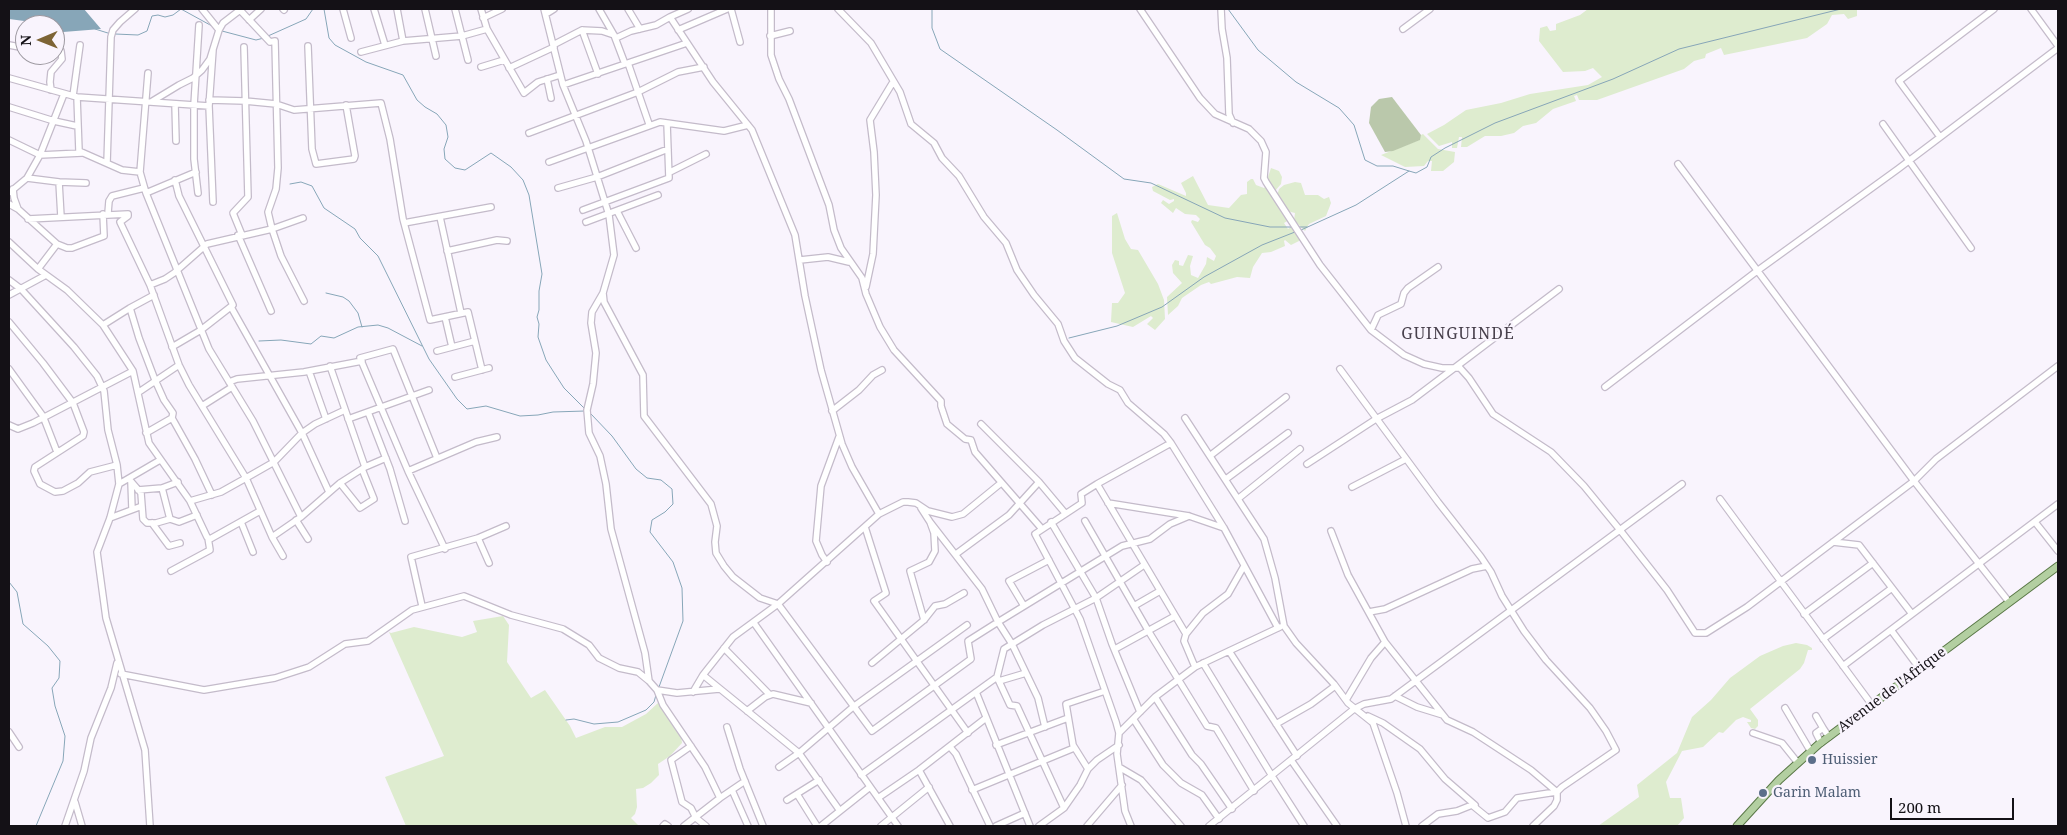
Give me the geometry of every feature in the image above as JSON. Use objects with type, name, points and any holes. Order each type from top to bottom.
[{"type":"main road","name":"Avenue de l'Afrique","points":[[1737,826],[1775,785],[1829,737],[2058,566]]},
{"type":"street","points":[[202,9],[218,30]]},
{"type":"street","points":[[249,20],[261,9]]},
{"type":"street","points":[[343,9],[351,38]]},
{"type":"street","points":[[374,9],[384,45]]},
{"type":"street","points":[[396,9],[403,41]]},
{"type":"street","points":[[425,9],[436,56]]},
{"type":"street","points":[[455,9],[468,60]]},
{"type":"street","points":[[480,9],[487,29],[524,93],[538,82],[560,75]]},
{"type":"street","points":[[483,18],[502,9]]},
{"type":"street","points":[[554,9],[545,11],[560,75],[609,215],[614,255],[603,293],[592,312],[591,323],[596,353],[593,384],[587,410],[589,433],[600,456],[606,484],[611,529],[645,654],[649,681]]},
{"type":"street","points":[[599,9],[615,37],[650,124]]},
{"type":"street","points":[[628,9],[640,29]]},
{"type":"street","points":[[509,68],[582,30],[602,31],[615,37],[656,25],[688,9]]},
{"type":"street","points":[[678,30],[727,9]]},
{"type":"street","points":[[731,9],[740,42]]},
{"type":"street","points":[[771,9],[770,36],[772,55],[779,79],[789,99],[829,205],[835,235],[843,254],[862,278],[866,294],[886,339],[941,401],[947,424],[965,439],[971,440],[975,452],[1042,529]]},
{"type":"street","points":[[838,9],[870,43],[894,82],[904,102],[911,124],[931,140],[942,158],[959,176],[984,217],[1006,243],[1017,270],[1058,324],[1064,341],[1075,358],[1108,384],[1120,390],[1128,403],[1164,434],[1224,528],[1244,566],[1281,627],[1354,709],[1373,723],[1406,826]]},
{"type":"street","points":[[1140,9],[1200,98],[1215,114],[1249,130],[1261,141],[1266,152],[1264,178],[1266,182],[1320,265],[1371,330],[1404,355],[1424,364],[1460,368],[1493,414],[1551,452],[1584,486],[1620,530],[1667,590],[1695,634],[1710,631],[1781,582],[1914,481],[1950,449],[2058,366]]},
{"type":"street","points":[[1221,9],[1227,58],[1230,114],[1233,123]]},
{"type":"street","points":[[1403,29],[1430,9]]},
{"type":"street","points":[[1940,137],[1899,81],[1994,9]]},
{"type":"street","points":[[1605,387],[1757,271],[1908,161],[2058,47],[2031,9]]},
{"type":"street","points":[[107,163],[111,37],[113,30],[132,10]]},
{"type":"street","points":[[148,102],[195,76],[208,62],[218,30],[239,10],[270,42],[275,41],[278,168],[276,189],[268,212],[282,256],[304,301]]},
{"type":"street","points":[[670,17],[713,82],[753,132],[795,235],[805,296],[839,435],[852,467],[879,514]]},
{"type":"street","points":[[198,192],[194,105],[199,25]]},
{"type":"street","points":[[361,52],[403,41],[462,36],[487,29]]},
{"type":"street","points":[[582,30],[598,74]]},
{"type":"street","points":[[770,36],[790,31]]},
{"type":"street","points":[[563,85],[687,43]]},
{"type":"street","points":[[80,45],[75,96],[78,147],[82,153]]},
{"type":"street","points":[[308,46],[312,148],[316,164],[328,161],[352,160],[355,156],[346,105]]},
{"type":"street","points":[[244,47],[248,197],[233,213],[271,311]]},
{"type":"street","points":[[213,50],[209,103],[213,202]]},
{"type":"street","points":[[481,67],[504,60]]},
{"type":"street","points":[[51,90],[51,72],[57,65]]},
{"type":"street","points":[[529,133],[574,114],[638,92],[678,72],[704,67]]},
{"type":"street","points":[[148,73],[148,102],[140,172],[145,191],[209,348],[253,421],[274,462],[308,538]]},
{"type":"street","points":[[9,78],[64,94],[110,100],[194,105],[245,101],[276,104],[294,110],[381,104],[390,139],[404,223],[430,320],[468,312],[482,370]]},
{"type":"street","points":[[547,79],[551,98]]},
{"type":"street","points":[[866,294],[867,276],[873,254],[876,195],[870,120],[894,82]]},
{"type":"street","points":[[64,94],[40,156],[27,178],[11,191],[18,208],[57,244],[66,248],[72,248],[101,238],[104,234],[106,214],[112,196],[145,191],[196,172]]},
{"type":"street","points":[[175,104],[176,140]]},
{"type":"street","points":[[9,107],[54,121],[78,126]]},
{"type":"street","points":[[549,162],[650,124],[660,122],[724,131],[748,125]]},
{"type":"street","points":[[583,210],[668,179],[670,172],[667,123]]},
{"type":"street","points":[[1883,124],[1971,248]]},
{"type":"street","points":[[9,140],[40,156],[82,153],[122,170],[140,172]]},
{"type":"street","points":[[558,188],[597,177],[668,149]]},
{"type":"street","points":[[670,172],[706,154]]},
{"type":"street","points":[[1678,164],[1914,481],[2009,602]]},
{"type":"street","points":[[27,178],[86,183]]},
{"type":"street","points":[[175,180],[179,196],[233,305],[231,307],[302,434],[329,492]]},
{"type":"street","points":[[59,182],[61,216]]},
{"type":"street","points":[[586,222],[617,212],[658,195]]},
{"type":"street","points":[[9,204],[18,208]]},
{"type":"street","points":[[404,223],[491,207]]},
{"type":"street","points":[[617,212],[636,248]]},
{"type":"street","points":[[28,219],[128,214],[120,222],[150,285],[180,365],[202,406],[246,478],[272,537],[284,556]]},
{"type":"street","points":[[440,216],[461,314]]},
{"type":"street","points":[[150,285],[165,279],[178,270],[204,246],[303,218]]},
{"type":"street","points":[[447,251],[497,240],[507,241]]},
{"type":"street","points":[[9,243],[38,269],[67,290],[103,324],[133,371],[149,444],[190,501],[208,538],[210,550],[171,571]]},
{"type":"street","points":[[38,269],[57,244]]},
{"type":"street","points":[[800,260],[828,257],[841,258],[851,263]]},
{"type":"street","points":[[1371,330],[1378,315],[1401,304],[1404,292],[1438,267]]},
{"type":"street","points":[[9,295],[46,275]]},
{"type":"street","points":[[9,280],[21,289],[74,347],[103,386],[108,430],[117,465],[119,484],[110,518],[97,552],[106,618],[145,750],[150,826]]},
{"type":"street","points":[[1307,464],[1376,419],[1412,400],[1559,289]]},
{"type":"street","points":[[603,293],[604,302],[643,374],[644,416],[711,504],[717,526],[716,553],[733,577],[760,598],[778,604],[787,614],[800,635],[872,731],[971,659],[968,641],[1122,546],[1150,539],[1170,524],[1188,516]]},
{"type":"street","points":[[103,324],[154,295]]},
{"type":"street","points":[[172,347],[201,330],[231,307]]},
{"type":"street","points":[[130,308],[138,338],[164,400],[173,413],[172,418],[212,495]]},
{"type":"street","points":[[445,317],[452,347]]},
{"type":"street","points":[[9,322],[73,403],[84,434],[34,467],[34,471],[42,486],[55,492],[63,491],[78,483],[90,472],[117,465]]},
{"type":"street","points":[[437,351],[475,341]]},
{"type":"street","points":[[437,458],[393,349],[360,358],[408,471],[445,549]]},
{"type":"street","points":[[202,406],[237,380],[309,371],[362,361]]},
{"type":"street","points":[[139,392],[180,365]]},
{"type":"street","points":[[330,366],[374,499],[360,508],[340,482]]},
{"type":"street","points":[[454,377],[488,368]]},
{"type":"street","points":[[9,369],[43,416],[57,452]]},
{"type":"street","points":[[1340,369],[1487,566],[1511,610],[1546,660],[1590,708],[1616,750],[1557,792],[1551,791],[1517,798],[1505,812],[1488,818],[1446,778],[1420,749],[1383,723],[1362,714]]},
{"type":"street","points":[[832,411],[859,390],[873,375],[882,370]]},
{"type":"street","points":[[9,424],[18,429],[73,403],[133,371]]},
{"type":"street","points":[[309,371],[326,419]]},
{"type":"street","points":[[348,419],[429,390]]},
{"type":"street","points":[[1210,455],[1286,397]]},
{"type":"street","points":[[190,501],[212,495],[274,462],[302,434],[345,410]]},
{"type":"street","points":[[368,412],[386,458],[405,521]]},
{"type":"street","points":[[146,433],[172,418]]},
{"type":"street","points":[[1185,418],[1264,539],[1275,578],[1281,627]]},
{"type":"street","points":[[982,424],[1040,482],[1065,513]]},
{"type":"street","points":[[1226,479],[1288,433]]},
{"type":"street","points":[[827,562],[816,541],[821,486],[839,435]]},
{"type":"street","points":[[408,471],[476,442],[498,437]]},
{"type":"street","points":[[1131,826],[1125,811],[1117,754],[1119,733],[1080,620],[1035,534],[1082,503],[1081,494],[1171,443]]},
{"type":"street","points":[[1239,498],[1300,449]]},
{"type":"street","points":[[272,537],[298,518],[340,482],[386,458]]},
{"type":"street","points":[[1352,486],[1406,459]]},
{"type":"street","points":[[119,484],[130,480],[160,460]]},
{"type":"street","points":[[130,480],[142,494],[143,518],[147,523],[170,519],[179,522],[197,514]]},
{"type":"street","points":[[130,480],[132,509]]},
{"type":"street","points":[[138,490],[162,488],[178,482]]},
{"type":"street","points":[[956,554],[1009,515],[1019,502],[1040,482]]},
{"type":"street","points":[[693,692],[702,675],[733,637],[778,604],[879,514],[903,502],[912,502],[928,511],[952,517],[963,514],[1001,483]]},
{"type":"street","points":[[1097,484],[1186,634]]},
{"type":"street","points":[[1209,826],[1354,709],[1364,704],[1391,699],[1682,484]]},
{"type":"street","points":[[162,488],[170,519]]},
{"type":"street","points":[[1720,499],[1872,705]]},
{"type":"street","points":[[1108,503],[1188,516],[1224,528]]},
{"type":"street","points":[[1843,666],[2058,504]]},
{"type":"street","points":[[918,505],[982,589],[998,622],[1012,644],[1038,698],[1045,727]]},
{"type":"street","points":[[110,518],[142,506]]},
{"type":"street","points":[[208,538],[260,511]]},
{"type":"street","points":[[1085,520],[1149,632],[1207,726],[1216,728],[1254,791]]},
{"type":"street","points":[[241,522],[253,552]]},
{"type":"street","points":[[924,620],[910,571],[929,562],[935,551],[934,533],[930,522]]},
{"type":"street","points":[[1051,522],[1096,598],[1140,712]]},
{"type":"street","points":[[2034,522],[2058,551]]},
{"type":"street","points":[[152,523],[169,546],[180,543]]},
{"type":"street","points":[[422,606],[411,557],[445,549],[506,526]]},
{"type":"street","points":[[865,527],[886,593],[874,601],[968,733]]},
{"type":"street","points":[[1331,531],[1348,575],[1385,642],[1443,715],[1448,720],[1473,732],[1527,767],[1557,792]]},
{"type":"street","points":[[478,538],[490,563]]},
{"type":"street","points":[[1833,542],[1860,545],[1912,614]]},
{"type":"street","points":[[1024,606],[1009,581],[1049,560]]},
{"type":"street","points":[[1804,614],[1874,563]]},
{"type":"street","points":[[1064,808],[1017,706],[1010,705],[998,679],[1004,649],[1096,598],[1144,565]]},
{"type":"street","points":[[1195,667],[1184,641],[1186,634],[1203,613],[1228,594],[1244,566]]},
{"type":"street","points":[[1369,612],[1385,609],[1472,569],[1487,566]]},
{"type":"street","points":[[1823,639],[1892,588]]},
{"type":"street","points":[[1134,606],[1160,591]]},
{"type":"street","points":[[872,663],[924,620],[935,606],[945,604],[964,594]]},
{"type":"street","points":[[121,674],[204,690],[275,678],[309,667],[345,644],[368,641],[408,612],[422,606],[466,596],[511,615],[563,629],[589,645],[599,658],[618,668],[638,672],[657,690],[663,705],[705,767],[720,798]]},
{"type":"street","points":[[1115,649],[1176,616]]},
{"type":"street","points":[[754,623],[898,826]]},
{"type":"street","points":[[779,766],[799,753],[854,707],[966,625]]},
{"type":"street","points":[[1119,733],[1155,697],[1195,667],[1281,627]]},
{"type":"street","points":[[1891,630],[1920,669]]},
{"type":"street","points":[[1346,700],[1371,658],[1385,642]]},
{"type":"street","points":[[724,648],[770,695]]},
{"type":"street","points":[[1229,651],[1297,756]]},
{"type":"street","points":[[65,826],[86,766],[91,738],[112,688],[118,661]]},
{"type":"street","points":[[1203,663],[1304,826]]},
{"type":"street","points":[[861,774],[976,692],[998,679],[1026,673]]},
{"type":"street","points":[[702,675],[799,753],[840,811]]},
{"type":"street","points":[[1276,724],[1311,704],[1335,686]]},
{"type":"street","points":[[657,690],[677,693],[719,689]]},
{"type":"street","points":[[1088,769],[1074,748],[1066,704],[1105,691]]},
{"type":"street","points":[[976,692],[1030,826]]},
{"type":"street","points":[[747,711],[770,695],[781,695],[811,703]]},
{"type":"street","points":[[1395,696],[1417,707],[1443,715]]},
{"type":"street","points":[[1155,697],[1192,754],[1232,809]]},
{"type":"street","points":[[1785,708],[1811,752]]},
{"type":"street","points":[[1816,716],[1829,737]]},
{"type":"street","points":[[878,798],[919,770],[986,718]]},
{"type":"street","points":[[996,745],[1068,718]]},
{"type":"street","points":[[1134,720],[1163,765],[1181,783],[1202,795],[1219,819]]},
{"type":"street","points":[[727,727],[763,826]]},
{"type":"street","points":[[1822,743],[1816,733],[1823,728]]},
{"type":"street","points":[[9,732],[19,747]]},
{"type":"street","points":[[1753,733],[1782,743],[1798,763]]},
{"type":"street","points":[[1039,826],[1047,824],[1064,808],[1080,785],[1088,769],[1097,760],[1119,745]]},
{"type":"street","points":[[691,746],[671,760],[682,802],[691,808],[696,818],[706,826]]},
{"type":"street","points":[[950,747],[956,754],[990,826]]},
{"type":"street","points":[[972,790],[1074,748]]},
{"type":"street","points":[[1291,760],[1337,826]]},
{"type":"street","points":[[1120,767],[1141,780],[1181,826]]},
{"type":"street","points":[[919,770],[950,826]]},
{"type":"street","points":[[787,800],[819,780]]},
{"type":"street","points":[[684,826],[720,798],[746,781]]},
{"type":"street","points":[[1087,826],[1122,785]]},
{"type":"street","points":[[821,826],[870,787]]},
{"type":"street","points":[[881,826],[929,787]]},
{"type":"street","points":[[732,790],[748,826]]},
{"type":"street","points":[[1533,826],[1554,806],[1557,800],[1557,792]]},
{"type":"street","points":[[797,794],[816,826]]},
{"type":"street","points":[[75,801],[82,826]]},
{"type":"street","points":[[1422,826],[1442,813],[1457,811],[1472,805],[1478,809]]},
{"type":"street","points":[[996,826],[1025,813]]},
{"type":"street","points":[[663,826],[665,824],[668,826]]},
{"type":"green space","points":[[1588,9],[1857,9],[1857,16],[1848,19],[1844,14],[1832,15],[1827,24],[1807,38],[1724,55],[1721,48],[1706,54],[1705,58],[1694,61],[1684,69],[1597,100],[1579,100],[1577,95],[1574,96],[1576,101],[1553,109],[1536,123],[1523,126],[1514,133],[1501,136],[1485,136],[1467,147],[1461,147],[1462,137],[1459,137],[1457,148],[1452,148],[1452,142],[1439,146],[1427,134],[1466,110],[1501,103],[1530,94],[1588,85],[1602,77],[1593,68],[1585,71],[1563,72],[1539,41],[1540,28],[1547,26],[1550,31],[1556,30],[1556,24],[1580,15]]},
{"type":"green space","points":[[1392,97],[1421,135],[1420,140],[1393,151],[1385,152],[1369,123],[1371,107],[1379,99]]},
{"type":"green space","points":[[1423,134],[1438,149],[1455,152],[1454,162],[1443,171],[1431,171],[1432,161],[1428,161],[1424,166],[1405,167],[1381,155],[1419,140]]},
{"type":"green space","points":[[1271,168],[1279,171],[1282,177],[1281,184],[1275,191],[1269,183],[1268,177]]},
{"type":"green space","points":[[1193,176],[1208,205],[1229,208],[1241,195],[1247,194],[1247,182],[1251,179],[1253,179],[1256,185],[1264,188],[1266,186],[1289,220],[1284,223],[1288,229],[1292,226],[1301,240],[1291,245],[1285,240],[1285,246],[1271,252],[1262,253],[1253,267],[1250,278],[1237,277],[1201,285],[1182,298],[1178,306],[1168,315],[1167,297],[1182,283],[1173,273],[1172,265],[1175,260],[1179,261],[1179,265],[1183,266],[1188,255],[1193,256],[1190,266],[1191,275],[1198,278],[1206,264],[1207,257],[1214,261],[1216,256],[1205,245],[1191,222],[1192,220],[1198,222],[1200,219],[1196,215],[1185,214],[1176,208],[1173,213],[1161,203],[1163,200],[1169,204],[1174,199],[1170,200],[1153,191],[1152,187],[1158,184],[1186,196],[1181,183]]},
{"type":"green space","points":[[1295,182],[1301,183],[1305,195],[1318,195],[1324,199],[1329,197],[1331,203],[1326,216],[1309,224],[1305,231],[1294,220],[1295,213],[1287,211],[1277,196],[1279,189],[1284,185]]},
{"type":"green space","points":[[1117,213],[1125,239],[1131,249],[1138,250],[1158,284],[1164,300],[1165,319],[1155,330],[1147,324],[1153,318],[1151,316],[1133,327],[1111,322],[1112,303],[1118,303],[1125,293],[1112,253],[1112,216]]},
{"type":"green space","points":[[503,616],[509,625],[507,662],[531,698],[545,690],[576,738],[605,727],[622,727],[646,714],[659,702],[672,719],[674,726],[681,735],[682,743],[670,756],[658,764],[659,775],[651,783],[643,788],[636,789],[637,807],[635,814],[631,818],[639,826],[406,826],[385,777],[444,756],[389,632],[414,627],[462,637],[477,632],[473,621]]},
{"type":"green space","points":[[1796,643],[1807,645],[1812,650],[1808,650],[1800,669],[1750,709],[1758,720],[1758,726],[1755,729],[1751,728],[1747,722],[1751,722],[1751,720],[1743,717],[1736,720],[1723,733],[1719,732],[1703,747],[1682,751],[1666,782],[1670,798],[1681,798],[1684,818],[1677,826],[1598,826],[1639,797],[1637,785],[1677,753],[1692,717],[1711,700],[1730,678],[1760,656],[1783,646]]},
{"type":"water","points":[[9,9],[84,9],[101,29],[65,32],[65,15],[15,15],[15,20],[9,19]]},
{"type":"waterway","points":[[115,34],[138,35],[147,31],[152,16],[165,17],[173,15],[181,9],[212,26]]},
{"type":"waterway","points":[[268,36],[306,19],[313,9]]},
{"type":"waterway","points":[[324,9],[329,38],[335,45],[366,62],[403,75],[417,100],[437,114],[446,125],[448,137],[444,149],[445,159],[455,168],[465,170],[491,153],[511,167],[523,180],[529,195],[542,274],[537,317],[539,324],[538,337],[546,360],[564,388],[584,408]]},
{"type":"waterway","points":[[932,9],[932,28],[940,49],[1124,179],[1151,183],[1225,218],[1270,227],[1292,227]]},
{"type":"waterway","points":[[1228,9],[1258,50],[1296,82],[1339,108],[1354,125],[1365,160],[1377,166],[1393,166],[1409,171]]},
{"type":"waterway","points":[[1301,230],[1356,205],[1409,171],[1416,173],[1427,167],[1431,157],[1495,123],[1613,79],[1679,49],[1841,9]]},
{"type":"waterway","points":[[95,29],[111,34]]},
{"type":"waterway","points":[[222,31],[256,40],[264,38]]},
{"type":"waterway","points":[[290,184],[301,182],[312,186],[324,208],[355,229],[360,238],[378,256],[429,359],[457,399],[467,409],[486,406],[520,416],[585,411]]},
{"type":"waterway","points":[[1298,227],[1307,227]]},
{"type":"waterway","points":[[1069,338],[1117,326],[1162,307],[1204,277],[1262,245],[1295,232]]},
{"type":"waterway","points":[[326,293],[343,297],[349,301],[358,313],[362,327]]},
{"type":"waterway","points":[[259,341],[281,340],[311,344],[321,336],[334,338],[358,327],[378,325],[388,328],[422,346]]},
{"type":"waterway","points":[[591,414],[612,436],[636,469],[647,478],[661,480],[672,489],[673,504],[665,512],[652,520],[650,532],[673,562],[682,588],[683,621],[659,687]]},
{"type":"waterway","points":[[9,582],[17,592],[23,624],[48,646],[60,661],[59,678],[52,688],[55,706],[65,736],[63,761],[36,826]]},
{"type":"waterway","points":[[566,720],[574,719],[594,724],[618,722],[646,710],[654,702],[656,695]]},
{"type":"place","name":"Huissier","points":[[1812,760]]},
{"type":"place","name":"Garin Malam","points":[[1763,793]]},
{"type":"district","name":"GUINGUINDÉ","points":[[1458,334]]}]
